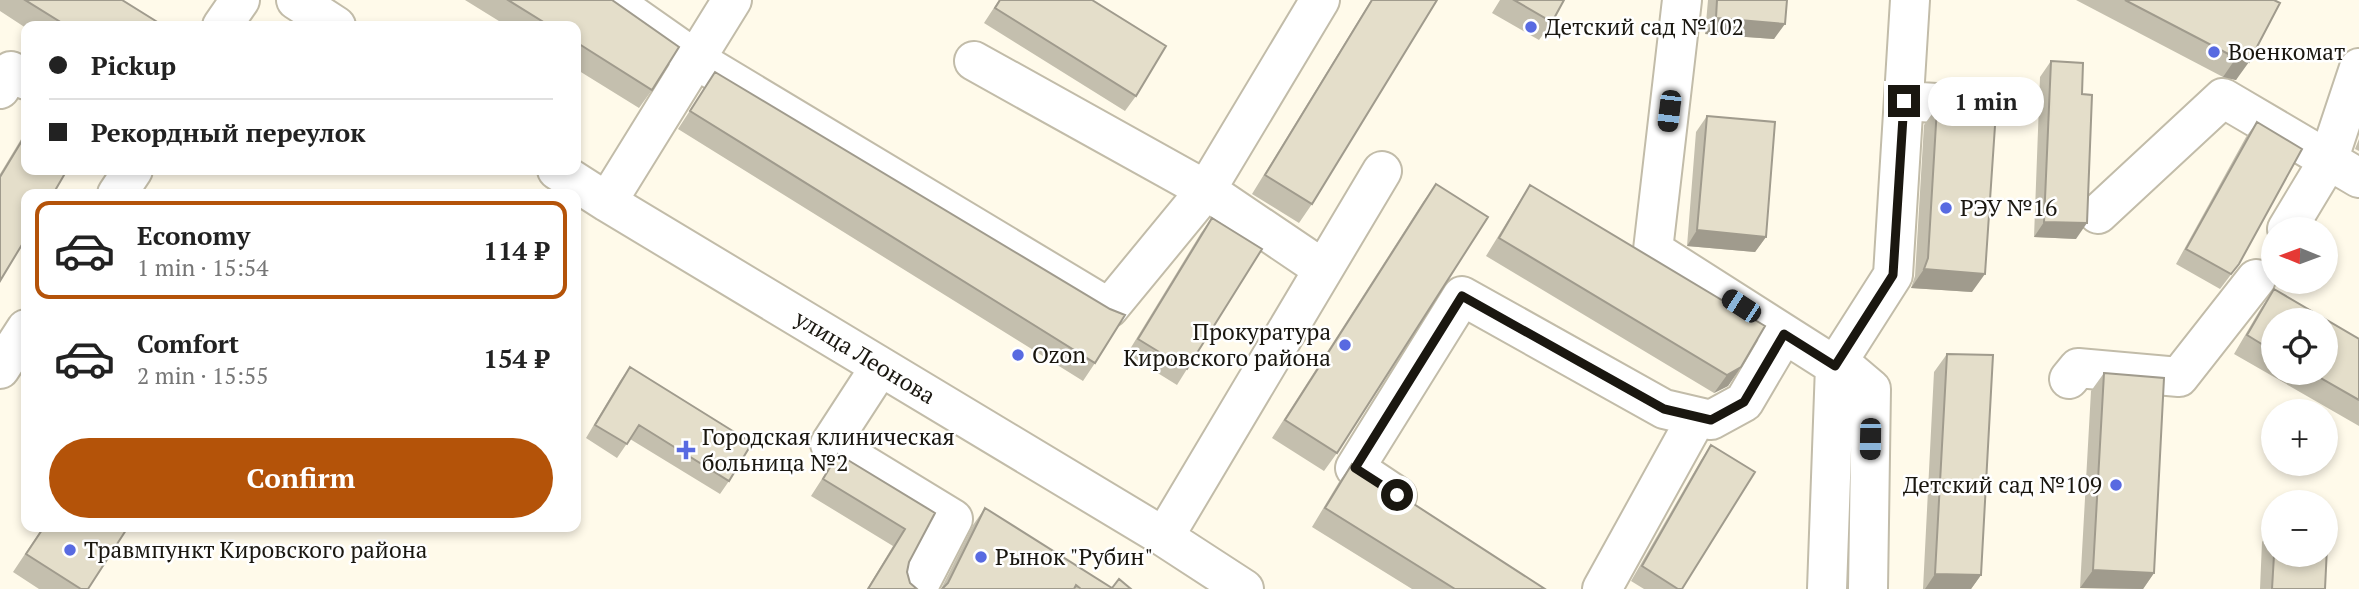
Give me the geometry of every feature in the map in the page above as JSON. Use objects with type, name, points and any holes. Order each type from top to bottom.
[{"type":"street","points":[[225,21],[240,0]]},
{"type":"street","points":[[296,0],[328,21]]},
{"type":"street","points":[[611,0],[695,59],[1109,308],[1206,190],[1320,0]]},
{"type":"street","points":[[607,202],[732,0]]},
{"type":"street","points":[[1682,0],[1653,250],[1784,334],[1837,364],[1871,389],[1868,589]]},
{"type":"street","points":[[1827,589],[1837,364],[1893,275],[1910,0]]},
{"type":"street","points":[[974,61],[1206,190],[1323,269]]},
{"type":"street","points":[[2299,217],[2344,170],[2359,68]]},
{"type":"street","points":[[2098,214],[2223,98],[2344,170]]},
{"type":"street","points":[[1904,101],[1968,106]]},
{"type":"street","points":[[1164,537],[1382,171]]},
{"type":"street","name":"улица Леонова","points":[[565,175],[1164,537],[1244,589]]},
{"type":"street","points":[[2069,379],[2078,368],[2179,377],[2261,270]]},
{"type":"street","points":[[2287,294],[2291,299]]},
{"type":"street","points":[[1422,512],[1355,468],[1462,296],[1664,409],[1711,420],[1744,402],[1784,334]]},
{"type":"street","points":[[0,369],[21,338]]},
{"type":"street","points":[[880,367],[830,443],[953,519],[917,589]]},
{"type":"street","points":[[1602,589],[1697,417]]},
{"type":"building","points":[[25,0],[122,0],[156,21],[59,21]]},
{"type":"building","points":[[508,0],[612,0],[679,47],[652,90],[581,45],[581,21],[542,21]]},
{"type":"building","points":[[1000,0],[1092,0],[1166,46],[1136,96],[995,8]]},
{"type":"building","points":[[1372,0],[1437,0],[1312,204],[1265,175]]},
{"type":"building","points":[[1514,0],[1564,0],[1552,22]]},
{"type":"building","points":[[1717,0],[1787,0],[1785,24],[1716,18]]},
{"type":"building","points":[[2125,0],[2274,0],[2280,3],[2249,62],[2236,58]]},
{"type":"building","points":[[2051,61],[2083,63],[2082,94],[2092,95],[2087,223],[2044,222]]},
{"type":"building","points":[[715,72],[1110,309],[1125,315],[1095,363],[690,111]]},
{"type":"building","name":"РЭУ №16","points":[[1937,107],[1996,111],[1985,274],[1924,269],[1928,258]]},
{"type":"building","points":[[1707,116],[1775,122],[1766,237],[1697,230]]},
{"type":"building","points":[[2257,122],[2302,149],[2231,274],[2186,249]]},
{"type":"building","points":[[21,142],[21,175],[64,175],[56,189],[21,189],[21,246],[0,281],[0,177]]},
{"type":"building","points":[[1436,184],[1488,217],[1337,453],[1285,420]]},
{"type":"building","points":[[1530,185],[1765,326],[1741,367],[1727,375],[1499,238]]},
{"type":"building","points":[[1212,218],[1262,249],[1187,369],[1138,339]]},
{"type":"building","points":[[2271,294],[2282,294],[2306,308],[2263,308]]},
{"type":"building","points":[[2261,311],[2261,344],[2247,335]]},
{"type":"building","points":[[2338,327],[2359,339],[2359,400],[2333,385],[2338,385]]},
{"type":"building","points":[[1947,354],[1993,355],[1981,575],[1935,574]]},
{"type":"building","points":[[630,367],[752,443],[729,481],[639,425],[627,444],[595,425]]},
{"type":"building","name":"Детский сад №109","points":[[2104,373],[2164,378],[2154,573],[2093,570]]},
{"type":"building","points":[[1711,445],[1755,472],[1682,589],[1678,589],[1642,566]]},
{"type":"building","points":[[838,454],[935,513],[909,562],[907,572],[910,583],[917,589],[868,589],[905,529],[823,479]]},
{"type":"building","points":[[1352,464],[1545,589],[1455,589],[1325,508]]},
{"type":"building","points":[[985,508],[1112,588],[1119,579],[1131,589],[1081,589],[1076,585],[1074,589],[942,589],[948,583]]},
{"type":"building","name":"Травмпункт Кировского района","points":[[41,532],[125,532],[88,589],[81,589],[26,554]]},
{"type":"building","points":[[2273,567],[2326,567],[2325,589],[2272,589]]},
{"type":"place","name":"Детский сад №102","points":[[1531,27]]},
{"type":"place","name":"Военкомат","points":[[2214,52]]},
{"type":"place","name":"РЭУ №16","points":[[1946,208]]},
{"type":"place","name":"Прокуратура Кировского района","points":[[1345,345]]},
{"type":"place","name":"Ozon","points":[[1018,355]]},
{"type":"place","name":"Городская клиническая больница №2","points":[[686,450]]},
{"type":"place","name":"Детский сад №109","points":[[2116,485]]},
{"type":"place","name":"Травмпункт Кировского района","points":[[70,550]]},
{"type":"place","name":"Рынок \"Рубин\"","points":[[981,557]]},
{"type":"route","points":[[1397,495],[1355,468],[1462,296],[1664,409],[1711,420],[1744,402],[1784,334],[1835,366],[1893,275],[1904,101]]}]
